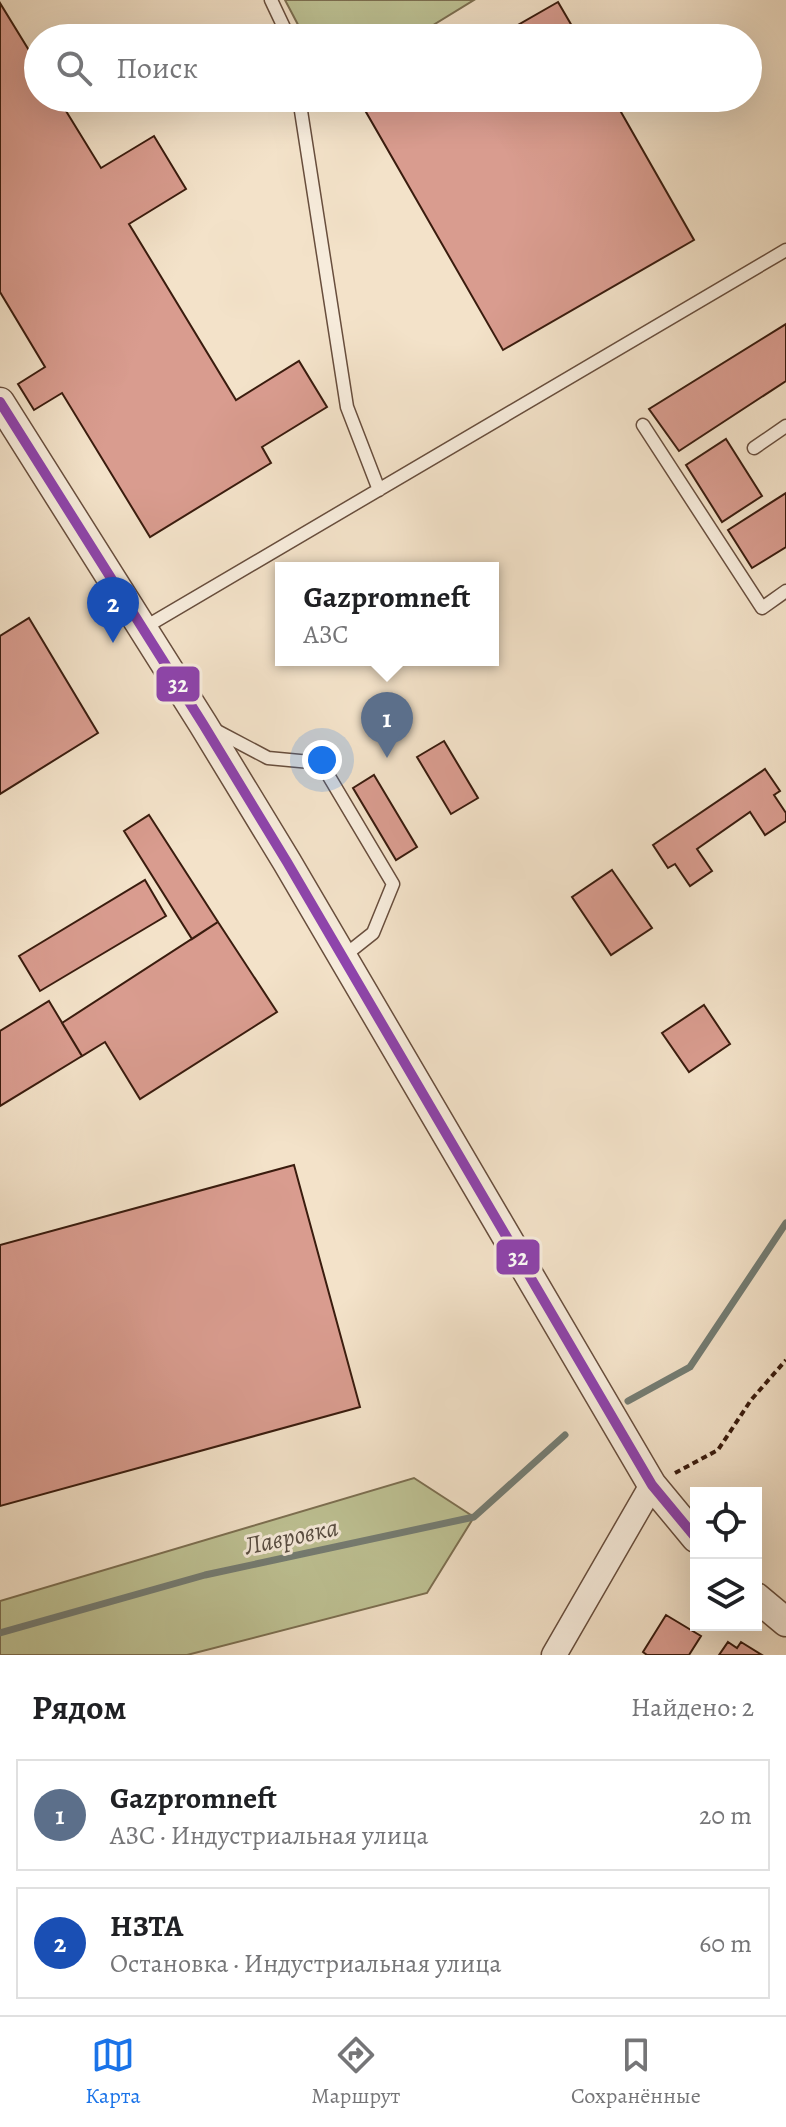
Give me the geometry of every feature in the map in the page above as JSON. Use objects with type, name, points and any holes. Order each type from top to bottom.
[{"type":"street","points":[[0,402],[203,724],[344,956],[652,1485],[690,1531]]},
{"type":"street","points":[[554,1655],[652,1485]]},
{"type":"street","points":[[762,1602],[786,1622]]},
{"type":"lane","points":[[271,0],[282,24]]},
{"type":"lane","points":[[301,112],[347,407],[379,490]]},
{"type":"lane","points":[[142,629],[786,250]]},
{"type":"lane","points":[[643,425],[762,608],[786,591]]},
{"type":"lane","points":[[754,448],[786,426]]},
{"type":"lane","points":[[203,724],[268,758],[321,763],[393,884],[373,933],[344,956]]},
{"type":"path","points":[[652,1485],[718,1450],[751,1400],[786,1360]]},
{"type":"green space","points":[[285,0],[474,0],[435,24],[298,24]]},
{"type":"green space","points":[[414,1478],[474,1517],[427,1593],[187,1655],[0,1655],[0,1601]]},
{"type":"building","points":[[558,2],[571,24],[520,24]]},
{"type":"building","points":[[0,3],[24,42],[24,112],[67,112],[101,168],[154,136],[186,189],[129,224],[236,400],[299,361],[327,407],[262,447],[271,463],[150,537],[62,393],[34,410],[18,384],[45,367],[0,292]]},
{"type":"building","points":[[366,112],[621,112],[694,240],[503,350]]},
{"type":"building","points":[[786,324],[786,381],[679,451],[649,409]]},
{"type":"building","points":[[726,439],[762,496],[722,522],[686,465]]},
{"type":"building","points":[[786,493],[786,547],[752,568],[728,530]]},
{"type":"building","points":[[29,618],[98,733],[0,794],[0,636]]},
{"type":"building","points":[[444,741],[478,798],[451,814],[417,757]]},
{"type":"building","points":[[765,769],[780,791],[774,795],[786,813],[786,821],[765,835],[750,812],[697,849],[712,871],[690,886],[675,864],[668,868],[653,845]]},
{"type":"building","points":[[374,775],[417,847],[396,860],[353,788]]},
{"type":"building","points":[[149,815],[218,922],[192,939],[124,831]]},
{"type":"building","points":[[612,870],[652,928],[611,955],[572,897]]},
{"type":"building","points":[[145,880],[166,916],[40,991],[19,956]]},
{"type":"building","points":[[218,922],[277,1012],[140,1099],[105,1042],[82,1056],[62,1023]]},
{"type":"building","points":[[49,1001],[82,1056],[0,1106],[0,1031]]},
{"type":"building","points":[[704,1005],[730,1044],[689,1072],[662,1033]]},
{"type":"building","points":[[294,1165],[360,1407],[0,1506],[0,1245]]},
{"type":"building","points":[[666,1615],[701,1636],[689,1655],[647,1655],[643,1652]]},
{"type":"building","points":[[728,1642],[737,1648],[741,1642],[762,1655],[719,1655]]},
{"type":"waterway","name":"Лавровка","points":[[628,1401],[690,1367],[786,1223]]},
{"type":"waterway","name":"Лавровка","points":[[0,1633],[205,1575],[474,1517],[565,1435]]},
{"type":"transit line","name":"32","points":[[0,402],[287,862],[652,1485],[690,1531]]},
{"type":"place","name":"НЗТА","points":[[113,643]]},
{"type":"place","name":"Gazpromneft","points":[[387,758]]}]
